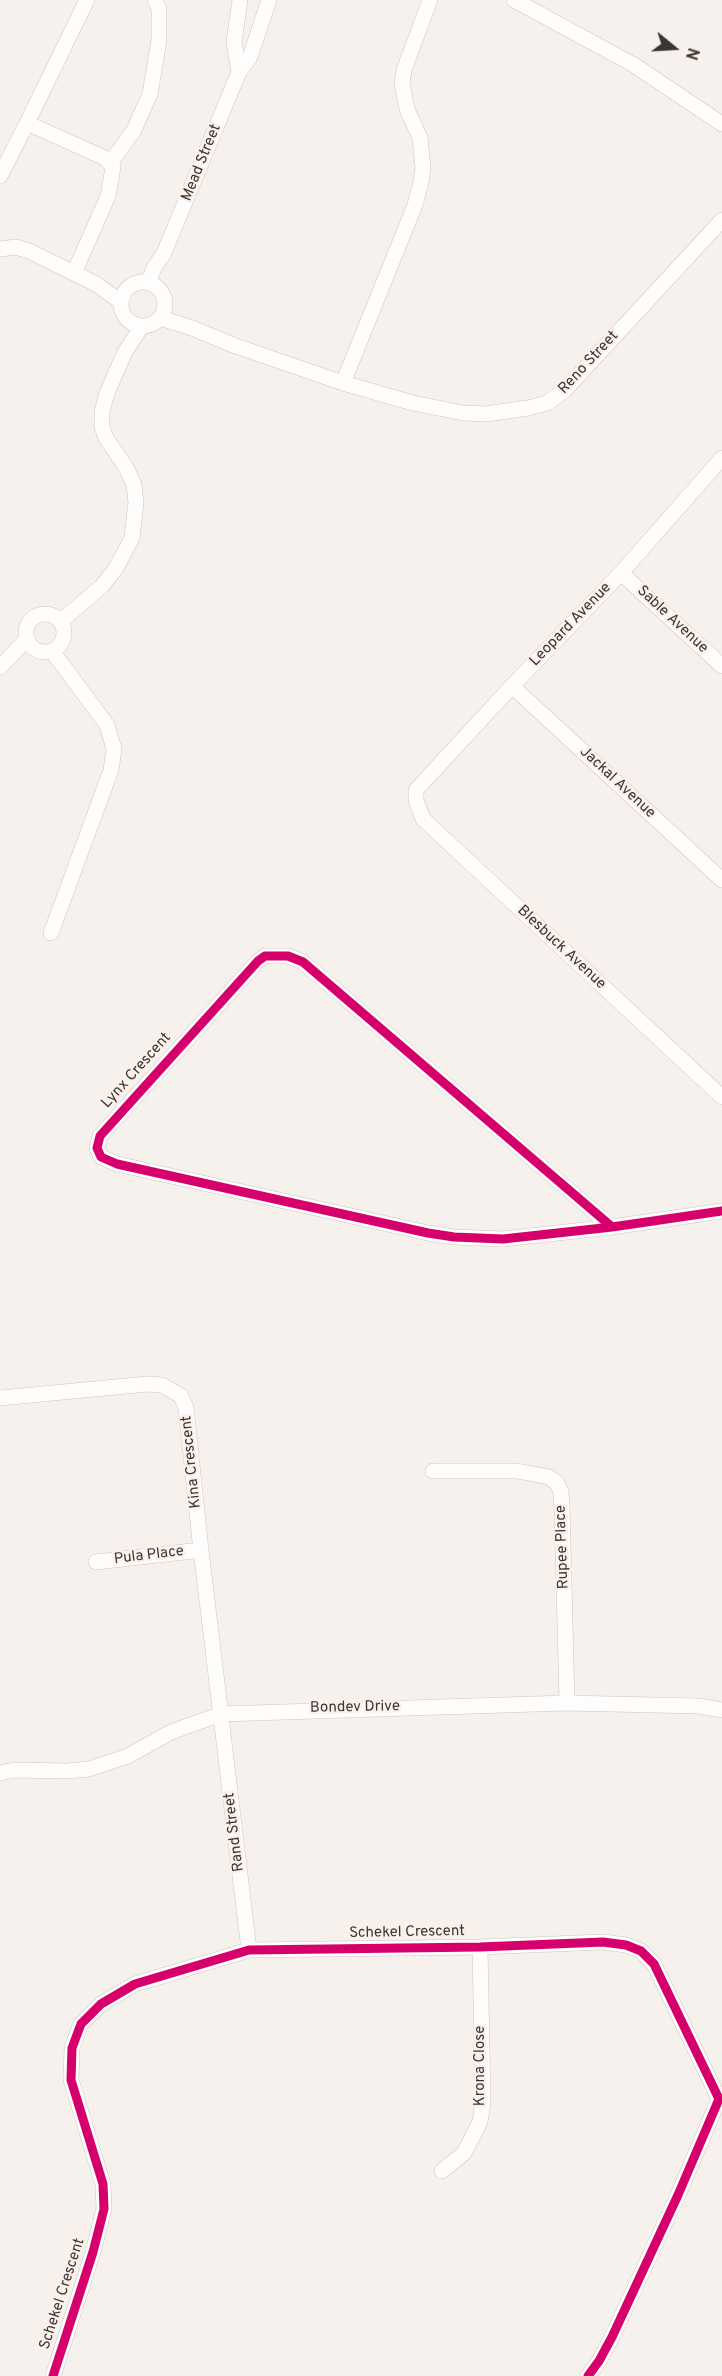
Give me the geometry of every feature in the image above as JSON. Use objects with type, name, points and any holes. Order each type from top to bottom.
[{"type":"street","points":[[0,176],[87,0]]},
{"type":"street","points":[[111,162],[134,130],[150,94],[159,40],[159,9],[155,0]]},
{"type":"street","name":"Mead Street","points":[[238,72],[234,42],[240,0]]},
{"type":"street","name":"Mead Street","points":[[152,285],[154,268],[164,253],[238,72],[250,57],[269,0]]},
{"type":"street","points":[[343,383],[415,205],[421,182],[423,168],[420,138],[403,97],[402,84],[404,70],[430,0]]},
{"type":"street","points":[[514,0],[634,65],[722,124]]},
{"type":"street","points":[[27,123],[111,162],[113,167],[108,196],[74,273]]},
{"type":"street","name":"Reno Street","points":[[163,313],[233,345],[343,383],[413,403],[463,413],[504,412],[547,403],[564,392],[722,220]]},
{"type":"street","points":[[0,249],[16,248],[29,251],[124,296]]},
{"type":"street","points":[[136,283],[152,285],[163,296],[163,313],[152,324],[136,324],[122,311],[124,296],[136,283]]},
{"type":"street","points":[[61,621],[102,586],[116,568],[132,538],[136,502],[134,485],[127,469],[106,438],[102,427],[102,412],[107,393],[136,324]]},
{"type":"street","name":"Leopard Avenue","points":[[416,790],[621,573],[722,458]]},
{"type":"street","name":"Sable Avenue","points":[[621,573],[722,666]]},
{"type":"street","points":[[50,614],[61,621],[65,633],[64,639],[52,651],[40,652],[30,645],[27,639],[28,625],[37,615],[50,614]]},
{"type":"street","points":[[0,667],[27,639]]},
{"type":"street","points":[[51,933],[111,770],[114,749],[107,725],[52,651]]},
{"type":"street","name":"Jackal Avenue","points":[[512,686],[722,880]]},
{"type":"street","name":"Blesbuck Avenue","points":[[416,790],[418,810],[423,819],[722,1097]]},
{"type":"street","name":"Lynx Crescent","points":[[612,1227],[303,962],[288,956],[266,956],[241,977],[100,1136],[97,1148],[101,1157],[117,1164],[437,1235],[479,1240],[612,1227],[722,1211]]},
{"type":"street","name":"Kina Crescent","points":[[0,1398],[147,1384],[162,1384],[181,1396],[186,1408],[221,1714]]},
{"type":"street","name":"Rupee Place","points":[[433,1471],[517,1471],[549,1477],[557,1483],[561,1492],[562,1507],[567,1703]]},
{"type":"street","name":"Pula Place","points":[[96,1562],[201,1550]]},
{"type":"street","name":"Bondev Drive","points":[[0,1773],[14,1770],[89,1769],[128,1756],[171,1732],[221,1714],[567,1703],[699,1706],[722,1710]]},
{"type":"street","name":"Rand Street","points":[[221,1714],[249,1950]]},
{"type":"street","name":"Schekel Crescent","points":[[53,2376],[93,2252],[104,2209],[103,2184],[71,2080],[72,2048],[81,2024],[101,2004],[135,1984],[249,1950],[480,1947],[603,1942],[626,1945],[641,1952],[654,1964],[721,2098],[612,2337],[588,2376]]},
{"type":"street","name":"Krona Close","points":[[442,2171],[464,2153],[480,2122],[483,2102],[480,1947]]},
{"type":"cycle path","points":[[612,1227],[303,962],[288,956],[265,956],[258,961],[100,1136],[97,1148],[101,1157],[117,1164],[454,1237],[503,1239],[612,1227],[722,1211]]},
{"type":"cycle path","points":[[53,2376],[93,2252],[104,2209],[103,2184],[71,2080],[72,2048],[81,2024],[101,2004],[135,1984],[249,1950],[480,1947],[603,1942],[626,1945],[641,1951],[654,1964],[719,2099],[678,2195],[612,2337],[588,2376]]}]
